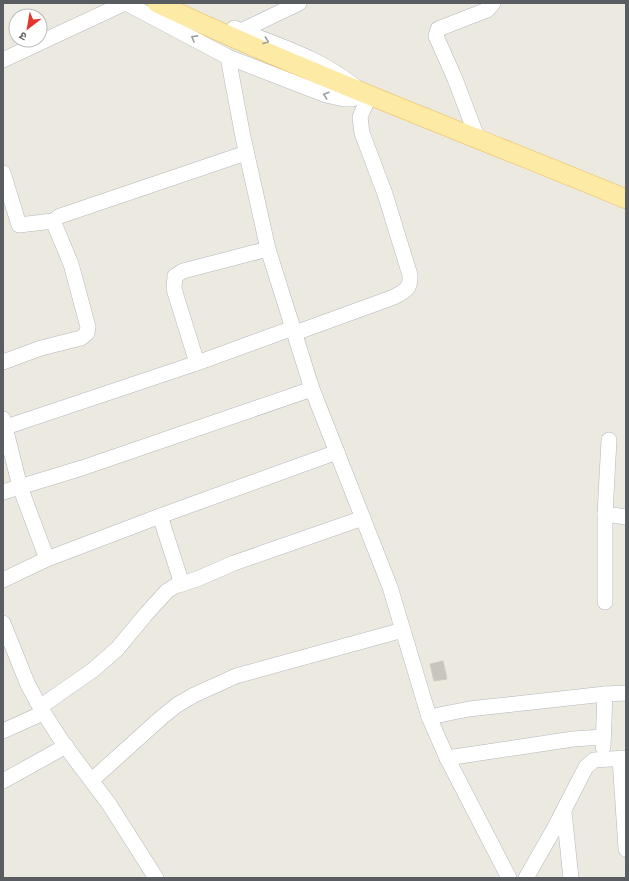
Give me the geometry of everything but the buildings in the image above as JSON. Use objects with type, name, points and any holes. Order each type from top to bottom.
[{"type":"main road","points":[[157,3],[234,39],[360,93],[477,137],[626,199]]},
{"type":"street","points":[[3,60],[125,3],[228,57],[335,98],[352,99],[360,93]]},
{"type":"street","points":[[47,559],[20,487],[4,425],[394,297],[410,287],[410,275],[385,194],[362,134],[360,93],[350,82],[327,66],[241,31],[179,3]]},
{"type":"street","points":[[241,31],[299,3]]},
{"type":"street","points":[[477,137],[455,79],[436,36],[436,32],[438,29],[487,10],[493,3]]},
{"type":"street","points":[[228,57],[246,153],[268,249],[312,389],[338,452],[390,588],[430,717],[447,758],[509,878]]},
{"type":"street","points":[[3,173],[19,225],[53,221],[60,216],[246,153]]},
{"type":"street","points":[[3,362],[41,348],[82,338],[87,333],[88,327],[79,289],[71,264],[53,221]]},
{"type":"street","points":[[196,363],[174,288],[175,276],[183,271],[268,249]]},
{"type":"street","points":[[3,492],[312,389]]},
{"type":"street","points":[[605,602],[609,440]]},
{"type":"street","points":[[3,580],[47,559],[160,516],[338,452]]},
{"type":"street","points":[[606,514],[626,517]]},
{"type":"street","points":[[160,516],[182,584]]},
{"type":"street","points":[[3,731],[42,710],[93,670],[117,648],[167,592],[182,584],[234,563],[363,518]]},
{"type":"street","points":[[3,623],[28,684],[42,710],[66,746],[92,780],[156,878]]},
{"type":"street","points":[[92,780],[162,717],[177,705],[194,695],[236,676],[403,630]]},
{"type":"street","points":[[430,717],[469,709],[626,693]]},
{"type":"street","points":[[602,758],[605,694]]},
{"type":"street","points":[[447,758],[573,739],[603,737]]},
{"type":"street","points":[[3,781],[66,746]]},
{"type":"street","points":[[526,878],[564,812],[586,767],[594,760],[602,758],[623,758],[626,849]]},
{"type":"street","points":[[564,812],[571,878]]}]
